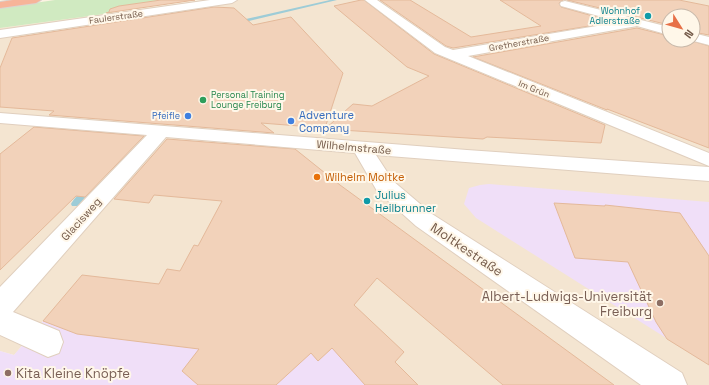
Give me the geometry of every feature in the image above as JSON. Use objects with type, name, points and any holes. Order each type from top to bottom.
[{"type":"highway","points":[[0,5],[36,0]]},
{"type":"street","name":"Faulerstraße","points":[[0,34],[232,0]]},
{"type":"street","name":"Im Grün","points":[[370,0],[440,50],[709,160]]},
{"type":"street","points":[[565,4],[661,29]]},
{"type":"street","name":"Gretherstraße","points":[[451,55],[636,23]]},
{"type":"street","name":"Wilhelmstraße","points":[[0,118],[362,148],[709,174]]},
{"type":"street","name":"Glacisweg","points":[[0,306],[161,131]]},
{"type":"street","name":"Moltkestraße","points":[[362,148],[385,186],[424,220],[670,385]]},
{"type":"street","points":[[0,320],[48,342]]},
{"type":"shaded area","points":[[203,0],[709,0],[709,385],[365,385],[318,361],[276,385],[198,385],[182,371],[198,349],[77,334],[43,321],[14,355],[0,351],[0,28],[112,13],[112,11],[126,11]]},
{"type":"shaded area","name":"Albert-Ludwigs-Universität Freiburg","points":[[489,184],[709,202],[709,365],[476,218],[464,204],[469,188]]},
{"type":"shaded area","points":[[43,321],[77,334],[199,349],[182,371],[198,385],[0,385],[0,351],[14,355]]},
{"type":"shaded area","points":[[334,347],[365,385],[276,385],[311,353],[318,361]]},
{"type":"green space","points":[[55,0],[161,0],[110,9],[112,13],[0,28],[0,8]]},
{"type":"building","points":[[161,0],[195,0],[106,13],[109,12],[110,9],[119,6]]},
{"type":"building","points":[[364,0],[434,54],[605,125],[601,143],[487,137],[483,139],[325,129],[353,104],[372,106],[429,76],[407,67],[334,6]]},
{"type":"building","points":[[380,0],[410,0],[471,37],[541,26],[500,0],[563,0],[559,3],[561,7],[614,22],[453,48],[446,46]]},
{"type":"building","points":[[567,0],[679,0],[709,6],[709,35],[701,34],[701,8],[661,8],[661,23]]},
{"type":"building","points":[[214,7],[234,8],[253,25],[291,17],[343,73],[325,128],[261,123],[274,133],[49,115],[54,111],[0,107],[0,68],[12,38]]},
{"type":"building","points":[[637,28],[661,34],[661,48],[701,48],[701,44],[709,46],[709,148],[607,110],[473,57]]},
{"type":"building","points":[[34,127],[144,136],[85,197],[76,196],[0,270],[0,154]]},
{"type":"building","points":[[167,139],[295,149],[340,185],[614,385],[503,385],[377,278],[354,305],[404,352],[395,362],[418,385],[365,385],[332,348],[318,361],[311,353],[276,385],[198,385],[182,371],[199,349],[77,334],[43,321],[82,275],[159,284],[167,269],[180,271],[194,245],[198,246],[222,201],[154,195],[149,203],[114,199]]},
{"type":"building","points":[[554,203],[605,205],[680,213],[709,256],[709,365],[667,339],[656,322],[628,262],[575,258]]},
{"type":"waterway","points":[[240,28],[248,20],[335,0]]},
{"type":"waterway","points":[[75,204],[82,196]]},
{"type":"place","name":"Wohnhof Adlerstraße","points":[[648,16]]},
{"type":"place","name":"Personal Training Lounge Freiburg","points":[[203,100]]},
{"type":"place","name":"Pfeifle","points":[[188,116]]},
{"type":"place","name":"Adventure Company","points":[[291,121]]},
{"type":"place","name":"Wilhelm Moltke","points":[[317,177]]},
{"type":"place","name":"Julius Heilbrunner","points":[[367,201]]},
{"type":"place","name":"Albert-Ludwigs-Universität Freiburg","points":[[660,303]]},
{"type":"place","name":"Kita Kleine Knöpfe","points":[[8,373]]}]
